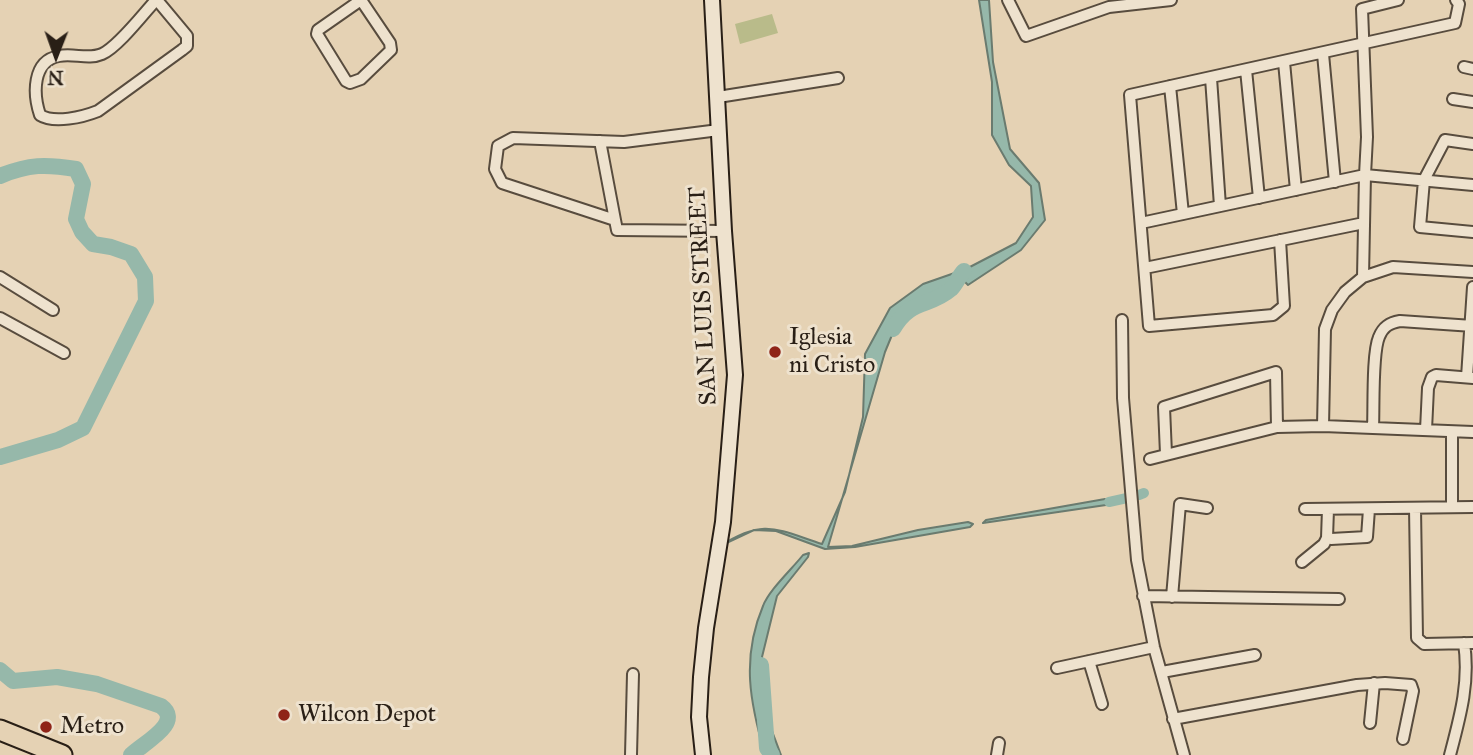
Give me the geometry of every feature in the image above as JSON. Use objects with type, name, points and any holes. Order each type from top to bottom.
[{"type":"highway","points":[[0,730],[62,755]]},
{"type":"highway","points":[[0,743],[29,755]]},
{"type":"street","points":[[157,0],[187,36],[188,41],[182,50],[98,111],[87,115],[55,118],[40,115],[36,83],[38,71],[47,61],[57,56],[89,57],[104,54],[157,0]]},
{"type":"street","points":[[361,0],[390,43],[391,50],[361,79],[350,83],[317,34],[318,30],[361,0]]},
{"type":"street","name":"SAN LUIS STREET","points":[[703,755],[699,717],[701,677],[723,522],[735,375],[724,231],[712,0]]},
{"type":"street","points":[[1007,0],[1026,36],[1108,4],[1168,0]]},
{"type":"street","points":[[1363,277],[1367,137],[1362,9],[1398,0]]},
{"type":"street","points":[[1280,240],[1284,306],[1273,315],[1149,327],[1130,95],[1455,23],[1459,4],[1456,0]]},
{"type":"street","points":[[1323,54],[1335,182]]},
{"type":"street","points":[[1284,62],[1297,190]]},
{"type":"street","points":[[1246,70],[1259,198]]},
{"type":"street","points":[[719,97],[838,78]]},
{"type":"street","points":[[1211,78],[1220,206]]},
{"type":"street","points":[[1170,86],[1183,214]]},
{"type":"street","points":[[1453,99],[1473,102]]},
{"type":"street","points":[[615,220],[502,183],[495,170],[498,146],[513,138],[624,142],[719,130]]},
{"type":"street","points":[[1473,144],[1445,140],[1424,180],[1420,227],[1473,232]]},
{"type":"street","points":[[600,141],[617,230],[724,231]]},
{"type":"street","points":[[1141,223],[1365,175],[1473,185]]},
{"type":"street","points":[[1144,268],[1364,223]]},
{"type":"street","points":[[1323,426],[1325,329],[1332,310],[1345,292],[1363,277],[1393,267],[1473,272]]},
{"type":"street","points":[[0,277],[53,310]]},
{"type":"street","points":[[1426,430],[1428,388],[1432,377],[1470,377],[1473,287]]},
{"type":"street","points":[[0,318],[64,354]]},
{"type":"street","points":[[1122,320],[1123,398],[1129,489],[1143,596],[1184,755]]},
{"type":"street","points":[[1373,428],[1377,342],[1384,328],[1390,323],[1400,321],[1472,325]]},
{"type":"street","points":[[1166,454],[1164,407],[1276,372],[1277,427]]},
{"type":"street","points":[[1150,459],[1277,427],[1323,426],[1473,432]]},
{"type":"street","points":[[1452,432],[1452,507]]},
{"type":"street","points":[[1172,597],[1180,504],[1207,508]]},
{"type":"street","points":[[1305,509],[1473,507]]},
{"type":"street","points":[[1415,508],[1418,638],[1424,644],[1468,643],[1468,670],[1451,755]]},
{"type":"street","points":[[1302,562],[1324,544],[1327,538],[1328,509]]},
{"type":"street","points":[[1327,538],[1367,537],[1369,509]]},
{"type":"street","points":[[1143,596],[1339,599]]},
{"type":"street","points":[[1057,668],[1154,647]]},
{"type":"street","points":[[1162,671],[1255,655]]},
{"type":"street","points":[[1089,661],[1102,704]]},
{"type":"street","points":[[631,755],[633,674]]},
{"type":"street","points":[[1173,719],[1264,700],[1374,683],[1413,687],[1403,738]]},
{"type":"street","points":[[1370,723],[1374,683]]},
{"type":"street","points":[[997,755],[999,743]]},
{"type":"green space","points":[[772,14],[778,33],[740,44],[735,24]]},
{"type":"shaded area","points":[[979,0],[989,0],[993,62],[1010,149],[1039,183],[1045,220],[1021,250],[968,285],[964,281],[919,304],[899,318],[885,352],[849,474],[863,417],[865,354],[890,308],[923,284],[966,269],[1016,243],[1033,217],[1031,186],[1009,165],[992,135],[992,82]]},
{"type":"shaded area","points":[[842,498],[828,547],[852,546],[918,530],[968,522],[973,524],[970,527],[855,547],[825,549],[776,531],[755,530],[781,531],[822,544]]},
{"type":"shaded area","points":[[1105,499],[1109,502],[1106,505],[983,523],[986,520]]},
{"type":"shaded area","points":[[752,531],[720,546],[735,537]]},
{"type":"shaded area","points":[[809,553],[777,596],[762,657],[763,707],[781,755],[765,755],[755,717],[750,680],[756,625],[766,600],[775,587],[803,555]]},
{"type":"waterway","points":[[0,176],[38,166],[76,169],[83,184],[76,219],[82,232],[93,244],[131,254],[145,277],[146,301],[83,428],[58,440],[0,457]]},
{"type":"waterway","points":[[893,329],[907,312],[951,289],[964,271]]},
{"type":"waterway","points":[[1139,495],[1144,493]]},
{"type":"waterway","points":[[1109,502],[1127,498]]},
{"type":"waterway","points":[[761,665],[767,748],[772,755]]},
{"type":"waterway","points":[[0,670],[13,681],[57,677],[97,684],[161,706],[167,712],[165,726],[131,755]]},
{"type":"place","name":"Iglesia ni Cristo","points":[[775,352]]},
{"type":"place","name":"Wilcon Depot","points":[[284,715]]},
{"type":"place","name":"Metro","points":[[46,727]]}]
